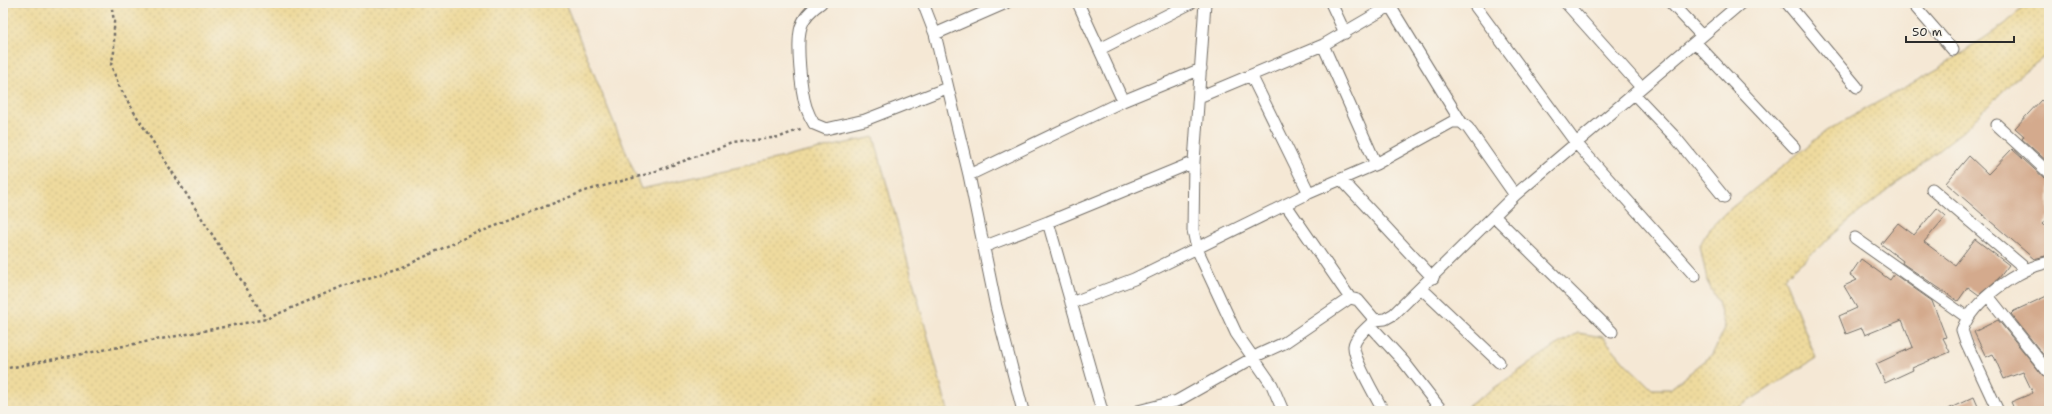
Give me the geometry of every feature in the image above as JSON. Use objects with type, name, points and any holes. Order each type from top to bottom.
[{"type":"street","points":[[821,3],[806,17],[801,27],[800,40],[802,91],[806,108],[814,124],[826,129],[865,120],[947,88]]},
{"type":"street","points":[[923,3],[935,34],[969,175],[983,247],[1023,411]]},
{"type":"street","points":[[935,34],[1006,3]]},
{"type":"street","points":[[1078,3],[1123,101]]},
{"type":"street","points":[[1100,49],[1191,3]]},
{"type":"street","points":[[1205,3],[1194,162],[1193,230],[1197,249],[1236,333],[1272,386],[1283,411]]},
{"type":"street","points":[[1331,3],[1344,33]]},
{"type":"street","points":[[1473,3],[1576,143],[1695,276]]},
{"type":"street","points":[[1566,3],[1724,197]]},
{"type":"street","points":[[1672,3],[1698,39],[1794,147]]},
{"type":"street","points":[[1383,411],[1355,352],[1355,342],[1373,322],[1394,314],[1433,278],[1515,195],[1741,3]]},
{"type":"street","points":[[1787,3],[1857,87]]},
{"type":"street","points":[[1912,3],[1953,50]]},
{"type":"street","points":[[1199,97],[1323,45],[1393,4],[1461,122],[1468,128],[1515,195]]},
{"type":"street","points":[[1323,45],[1376,164]]},
{"type":"street","points":[[969,175],[1123,101],[1201,69]]},
{"type":"street","points":[[1251,75],[1309,193]]},
{"type":"street","points":[[1071,303],[1134,279],[1309,193],[1376,164],[1452,122],[1461,122]]},
{"type":"street","points":[[1997,125],[2049,173]]},
{"type":"street","points":[[983,247],[1194,162]]},
{"type":"street","points":[[1341,179],[1433,278]]},
{"type":"street","points":[[1932,189],[2027,270]]},
{"type":"street","points":[[1286,205],[1350,298],[1358,300],[1373,322],[1442,411]]},
{"type":"street","points":[[1494,216],[1612,332]]},
{"type":"street","points":[[1048,222],[1102,411]]},
{"type":"street","points":[[1855,238],[1968,318]]},
{"type":"street","points":[[1998,411],[1962,330],[1968,318],[1988,296],[2027,270],[2049,262]]},
{"type":"street","points":[[1421,288],[1499,362]]},
{"type":"street","points":[[1988,296],[2049,373]]},
{"type":"street","points":[[1138,411],[1171,407],[1252,358],[1284,343],[1350,298]]},
{"type":"path","points":[[111,3],[114,21],[114,52],[111,65],[119,86],[134,112],[266,318]]},
{"type":"path","points":[[3,369],[266,318],[343,286],[403,267],[462,239],[585,191],[651,173],[732,143],[780,137],[814,124]]},
{"type":"sand","points":[[3,3],[565,3],[641,189],[874,137],[948,411],[3,411]]},
{"type":"sand","points":[[2028,3],[2049,3],[2049,53],[2013,81],[1963,131],[1852,218],[1784,278],[1816,358],[1733,411],[1461,411],[1552,348],[1578,333],[1603,337],[1625,363],[1652,389],[1670,389],[1712,355],[1725,328],[1718,302],[1707,281],[1700,245],[1709,229],[1725,213],[1826,131],[1943,66],[2005,24]]},
{"type":"building","points":[[2041,100],[2049,107],[2049,163],[2022,139],[2024,136],[2015,128]]},
{"type":"building","points":[[2012,149],[2044,178],[2049,180],[2049,217],[2043,224],[2049,230],[2049,255],[2034,259],[1946,183],[1969,156],[1988,174]]},
{"type":"building","points":[[1937,208],[1946,216],[1924,242],[1955,265],[1975,239],[2009,265],[1999,278],[1979,295],[1968,287],[1958,301],[1902,263],[1903,261],[1881,244],[1898,223],[1914,235]]},
{"type":"building","points":[[1861,259],[1890,280],[1894,274],[1932,301],[1946,337],[1943,338],[1950,352],[1912,368],[1913,370],[1885,383],[1876,364],[1913,347],[1902,320],[1865,335],[1862,328],[1846,334],[1839,316],[1857,308],[1844,286],[1857,280],[1850,275]]},
{"type":"building","points":[[2049,295],[2049,362],[2011,314],[2014,311]]},
{"type":"building","points":[[1998,320],[2044,377],[2049,380],[2049,411],[2015,411],[2011,402],[2033,393],[2023,372],[2004,379],[1993,354],[1986,357],[1974,332]]},
{"type":"building","points":[[1974,397],[1980,411],[1944,411]]}]
